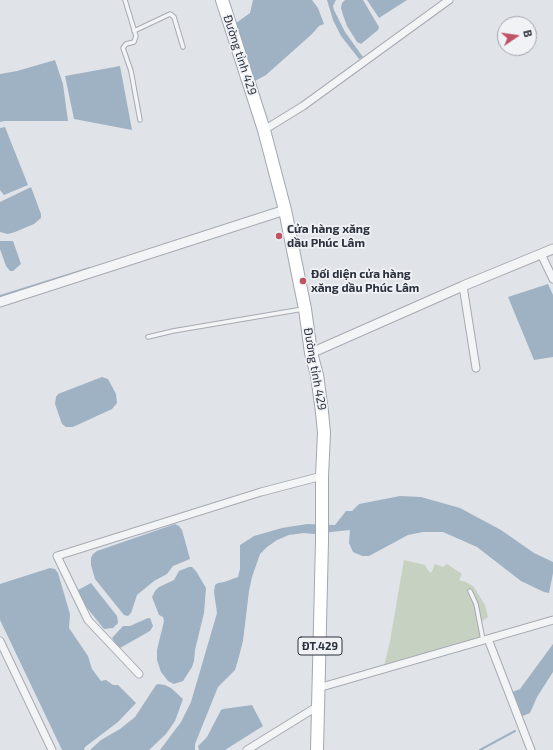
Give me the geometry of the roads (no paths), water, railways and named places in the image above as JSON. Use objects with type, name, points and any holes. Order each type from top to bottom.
[{"type":"main road","name":"Đường tỉnh 429","points":[[222,0],[264,130],[285,210],[311,353],[317,375],[323,426],[317,750]]},
{"type":"street","points":[[264,130],[303,106],[449,0]]},
{"type":"street","points":[[0,302],[285,210]]},
{"type":"street","points":[[311,353],[463,286],[553,249]]},
{"type":"street","points":[[541,254],[553,279]]},
{"type":"street","points":[[463,286],[476,368]]},
{"type":"street","points":[[139,674],[88,620],[57,556],[261,492],[322,476]]},
{"type":"street","points":[[318,688],[553,620]]},
{"type":"street","points":[[486,639],[532,750]]},
{"type":"street","points":[[0,641],[52,750]]},
{"type":"street","points":[[247,750],[318,706]]},
{"type":"lane","points":[[125,0],[136,36],[134,42],[126,44],[123,48],[131,71],[140,120]]},
{"type":"lane","points":[[134,31],[170,14],[174,17],[183,47]]},
{"type":"lane","points":[[148,337],[173,331],[304,309]]},
{"type":"lane","points":[[470,591],[476,604],[486,639]]},
{"type":"water","points":[[253,0],[312,0],[318,8],[324,24],[319,26],[266,75],[255,81],[236,23],[250,13]]},
{"type":"water","points":[[327,0],[336,0],[333,6],[334,10],[345,32],[363,57],[359,59],[341,36],[333,20]]},
{"type":"water","points":[[345,0],[363,0],[379,27],[378,30],[361,44],[357,42],[347,26],[343,15],[341,8],[342,3]]},
{"type":"water","points":[[367,0],[407,0],[379,18]]},
{"type":"water","points":[[55,60],[63,84],[68,121],[0,122],[0,74],[17,71]]},
{"type":"water","points":[[120,66],[132,130],[74,119],[65,76]]},
{"type":"water","points":[[5,127],[28,185],[4,195],[0,190],[0,128]]},
{"type":"water","points":[[31,187],[41,214],[41,218],[34,224],[15,232],[8,234],[0,232],[0,202]]},
{"type":"water","points":[[0,241],[13,241],[21,264],[13,271],[10,271],[6,266],[0,249]]},
{"type":"water","points":[[548,284],[553,295],[553,357],[534,360],[508,297]]},
{"type":"water","points":[[102,377],[108,379],[116,394],[117,403],[112,409],[73,427],[66,427],[62,424],[55,404],[58,394]]},
{"type":"water","points":[[400,496],[421,497],[460,508],[501,530],[534,553],[553,562],[553,573],[549,593],[521,581],[477,547],[443,532],[423,532],[408,535],[369,556],[362,556],[353,552],[349,543],[350,530],[289,535],[277,540],[260,554],[252,577],[243,641],[235,670],[218,687],[195,744],[195,750],[160,750],[181,722],[191,702],[217,613],[214,592],[215,585],[238,577],[240,569],[240,545],[254,536],[282,528],[307,524],[335,525],[346,511],[352,511],[359,504]]},
{"type":"water","points":[[175,524],[182,530],[190,559],[173,566],[167,574],[154,581],[137,595],[131,613],[128,616],[124,615],[95,579],[91,565],[91,558],[93,554],[97,551]]},
{"type":"water","points":[[192,567],[196,571],[206,588],[204,613],[192,667],[183,681],[174,684],[168,681],[161,672],[157,660],[157,650],[164,621],[163,617],[159,615],[152,597],[159,587],[174,580],[179,571]]},
{"type":"water","points":[[50,568],[55,569],[58,573],[70,614],[69,628],[88,656],[92,669],[101,681],[106,680],[113,685],[118,685],[136,703],[118,722],[85,747],[84,750],[62,750],[0,620],[0,584]]},
{"type":"water","points":[[91,583],[117,616],[118,623],[113,628],[104,629],[80,599],[78,590]]},
{"type":"water","points":[[150,618],[153,626],[150,631],[120,648],[117,646],[112,638],[123,626],[130,626]]},
{"type":"water","points":[[553,644],[553,672],[537,697],[530,713],[520,717],[510,693],[520,689]]},
{"type":"water","points":[[158,684],[171,688],[183,699],[175,721],[166,734],[149,750],[90,750],[101,740],[120,729],[135,717]]},
{"type":"water","points":[[252,705],[263,726],[225,750],[199,750],[198,746],[207,737],[221,710]]},
{"type":"waterway","points":[[0,296],[90,268]]},
{"type":"waterway","points":[[480,750],[515,731]]},
{"type":"place","name":"Cửa hàng xăng dầu Phúc Lâm","points":[[279,236]]},
{"type":"place","name":"Đối diện cửa hàng xăng dầu Phúc Lâm","points":[[303,281]]}]
